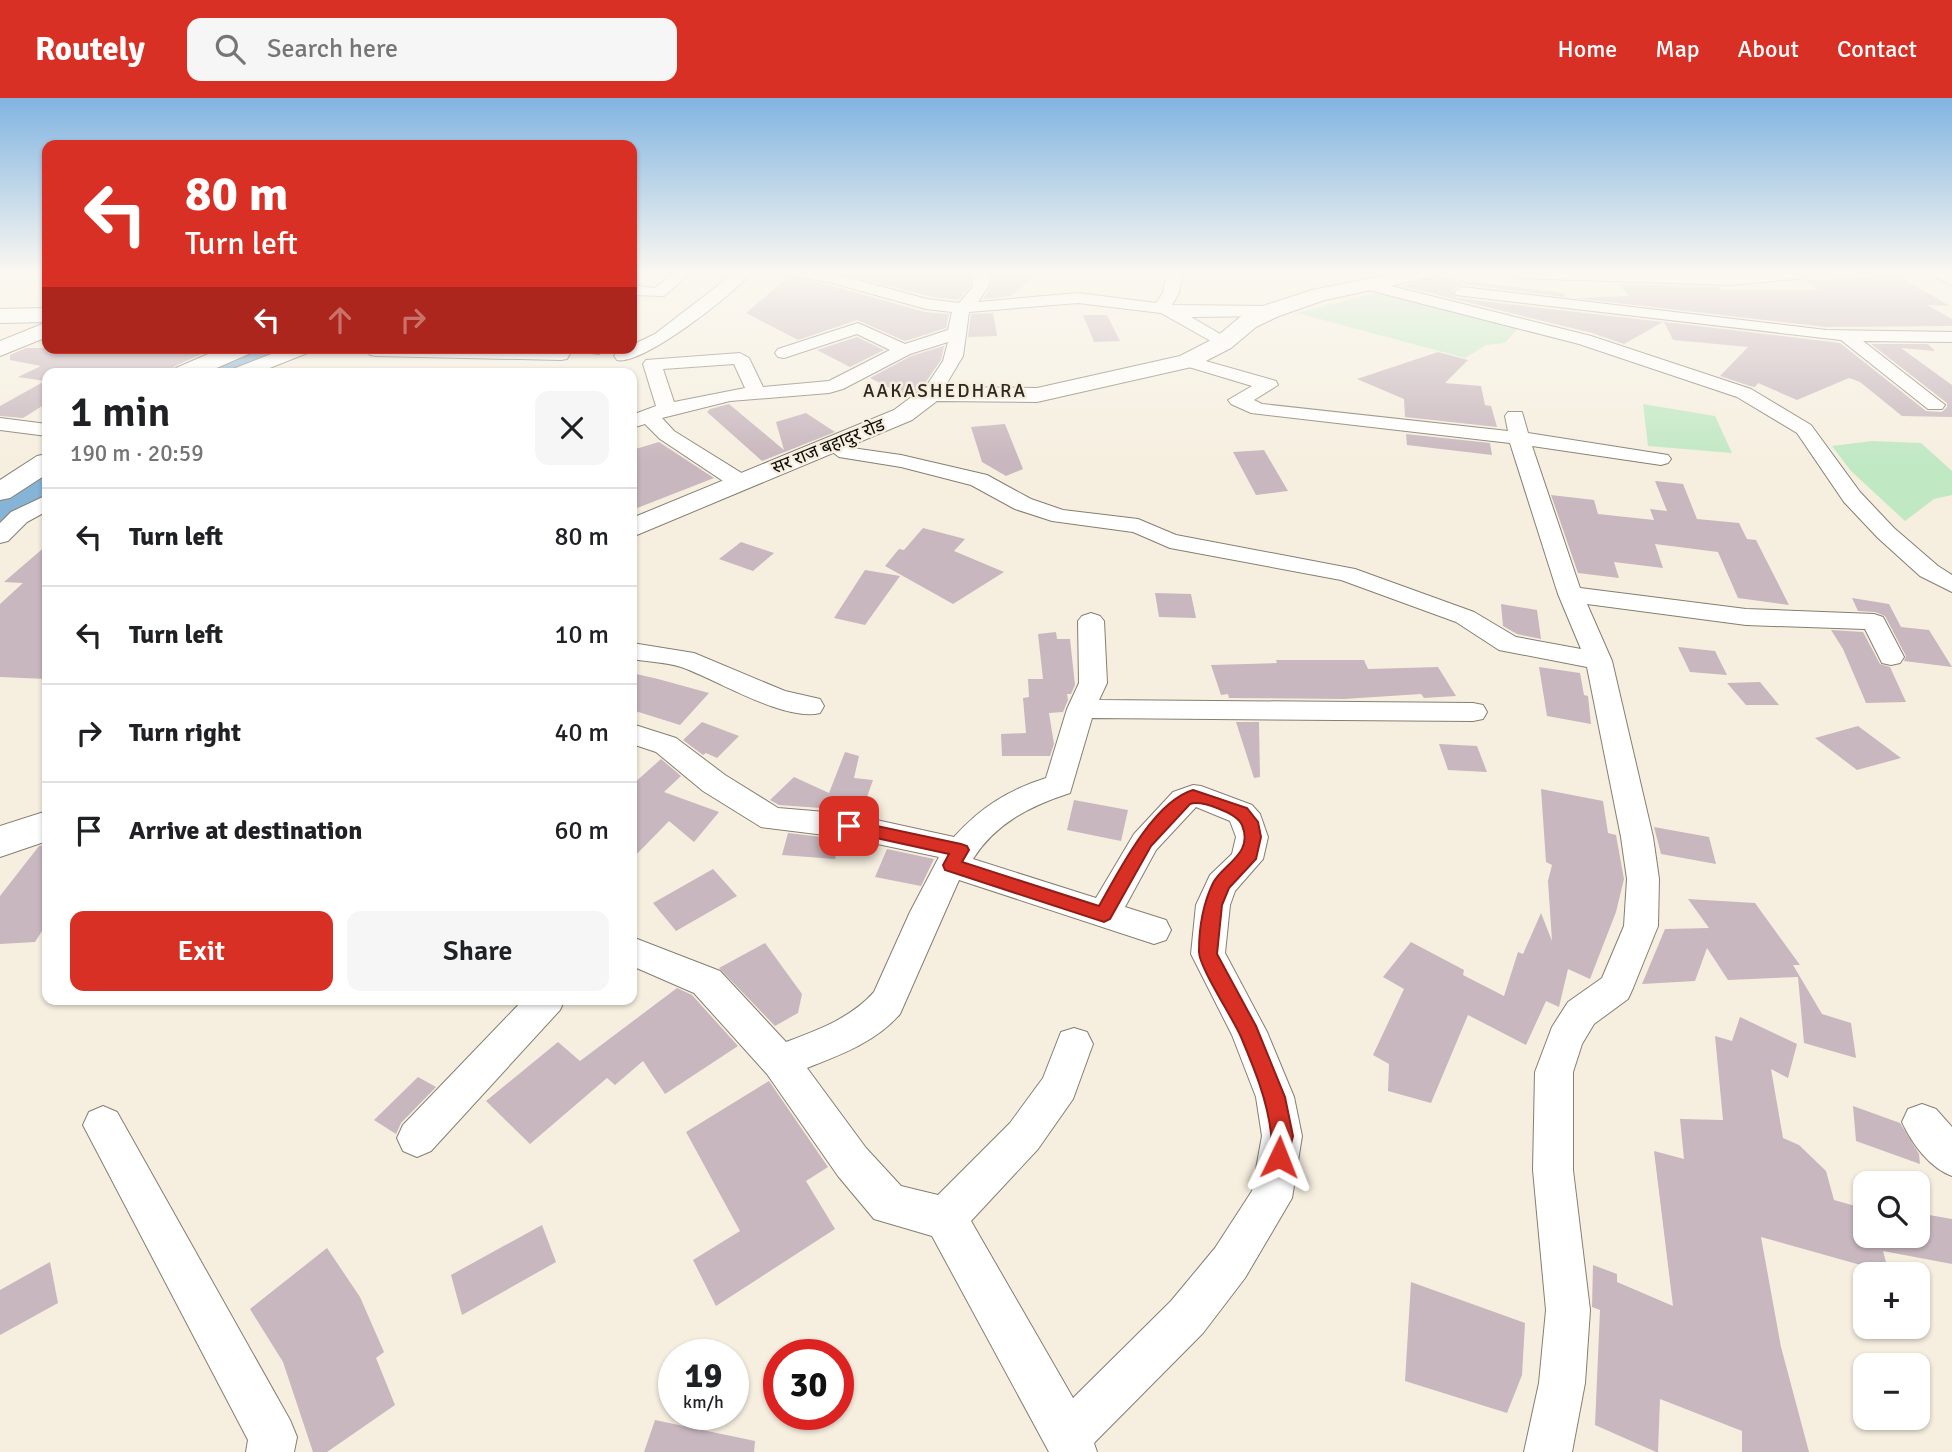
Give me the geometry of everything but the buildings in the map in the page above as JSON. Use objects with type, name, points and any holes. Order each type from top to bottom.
[{"type":"street","points":[[0,349],[30,336]]},
{"type":"street","points":[[637,349],[664,336]]},
{"type":"street","points":[[784,353],[834,336]]},
{"type":"street","points":[[875,336],[904,350]]},
{"type":"street","points":[[649,416],[756,392],[822,389],[836,385],[904,350],[947,336]]},
{"type":"street","points":[[931,394],[954,357],[959,336]]},
{"type":"street","points":[[1211,336],[1223,343]]},
{"type":"street","points":[[931,394],[1037,394],[1188,361],[1231,336]]},
{"type":"street","points":[[1588,336],[1633,343],[1786,416],[1804,429],[1852,497],[1886,533],[1929,571],[1952,585]]},
{"type":"street","points":[[1633,336],[1633,343]]},
{"type":"street","points":[[1839,336],[1851,336]]},
{"type":"street","points":[[1927,336],[1952,337]]},
{"type":"street","points":[[1847,337],[1935,405]]},
{"type":"street","points":[[196,368],[229,354]]},
{"type":"street","points":[[253,368],[289,354]]},
{"type":"street","points":[[469,368],[483,354],[561,354]]},
{"type":"street","points":[[622,356],[626,354]]},
{"type":"street","points":[[740,482],[667,435],[649,416],[652,364],[740,358],[756,392]]},
{"type":"street","points":[[1188,361],[1269,385],[1238,400],[1258,409],[1517,427],[1661,459]]},
{"type":"street","name":"सर राज बहादुर रोड","points":[[637,526],[903,415],[931,394]]},
{"type":"street","points":[[0,424],[42,428]]},
{"type":"street","points":[[1517,427],[1570,594],[1599,662],[1637,837],[1643,879],[1641,926],[1615,988],[1581,1013],[1565,1039],[1554,1072],[1553,1170],[1568,1310],[1562,1383],[1548,1452]]},
{"type":"street","points":[[832,444],[846,453],[860,457],[901,461],[979,480],[1023,504],[1060,516],[1138,526],[1171,541],[1346,574],[1465,617],[1508,644],[1599,662]]},
{"type":"street","points":[[0,492],[42,465]]},
{"type":"street","points":[[0,536],[19,517],[42,505]]},
{"type":"street","points":[[1570,594],[1746,617],[1874,622],[1891,657]]},
{"type":"street","points":[[780,1062],[869,1022],[887,1003],[902,965],[956,858],[979,828],[1001,810],[1024,797],[1059,785],[1081,709],[1093,683],[1091,621]]},
{"type":"street","points":[[637,652],[685,659],[778,698],[810,706]]},
{"type":"street","points":[[1081,709],[1473,712]]},
{"type":"street","points":[[637,736],[666,745],[714,783],[772,819],[849,826],[956,858],[1154,930]]},
{"type":"street","points":[[637,953],[706,982],[780,1062],[852,1162],[889,1204],[945,1218],[1071,1444],[1187,1317],[1230,1263],[1271,1198],[1282,1136],[1275,1097],[1249,1032],[1208,954],[1213,905],[1222,884],[1247,859],[1252,837],[1250,822],[1241,813],[1201,797],[1193,796],[1184,800],[1145,842],[1104,914]]},
{"type":"street","points":[[0,842],[42,827]]},
{"type":"street","points":[[0,842],[42,834]]},
{"type":"street","points":[[417,1138],[541,1005]]},
{"type":"street","points":[[945,1218],[1024,1136],[1059,1087],[1074,1044]]},
{"type":"street","points":[[1922,1122],[1952,1157]]},
{"type":"street","points":[[103,1125],[273,1437],[270,1452]]},
{"type":"green space","points":[[1384,336],[1511,336],[1505,343],[1486,345],[1465,358]]},
{"type":"green space","points":[[1643,404],[1715,416],[1732,453],[1648,446]]},
{"type":"green space","points":[[1872,441],[1921,443],[1952,471],[1952,495],[1934,499],[1905,521],[1851,471],[1832,446]]},
{"type":"waterway","points":[[229,368],[261,354]]},
{"type":"waterway","points":[[0,509],[42,480]]},
{"type":"district","name":"AAKASHEDHARA","points":[[945,391]]},
{"type":"route","points":[[849,826],[961,850],[951,865],[1104,914],[1145,842],[1184,800],[1193,796],[1201,797],[1241,813],[1250,822],[1252,837],[1247,859],[1222,884],[1213,905],[1208,954],[1249,1032],[1275,1097],[1282,1136],[1279,1157]]}]
